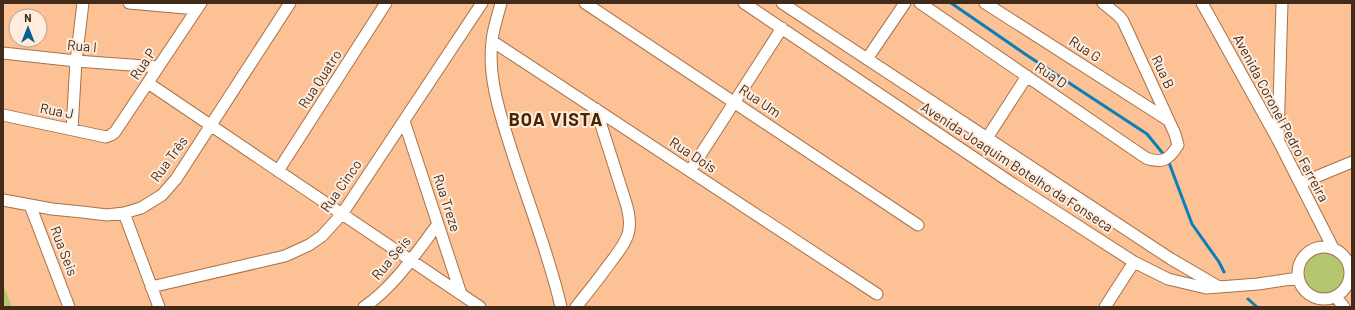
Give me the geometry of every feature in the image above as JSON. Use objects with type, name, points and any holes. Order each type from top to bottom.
[{"type":"street","points":[[72,129],[76,61],[83,3]]},
{"type":"street","points":[[129,3],[199,6]]},
{"type":"street","name":"Rua Três","points":[[3,200],[52,209],[107,215],[124,213],[141,208],[162,195],[176,179],[290,3]]},
{"type":"street","name":"Rua Quatro","points":[[278,171],[386,3]]},
{"type":"street","name":"Rua Cinco","points":[[151,287],[285,256],[309,245],[322,236],[342,214],[482,3]]},
{"type":"street","points":[[501,3],[492,41],[492,74],[500,113],[516,168],[537,226],[558,292],[561,307]]},
{"type":"street","name":"Rua Um","points":[[585,3],[918,225]]},
{"type":"street","name":"Avenida Joaquim Botelho da Fonseca","points":[[744,3],[1010,182],[1134,262],[1168,279],[1206,288],[1258,284],[1298,278]]},
{"type":"street","points":[[782,3],[1171,259],[1219,287]]},
{"type":"street","points":[[867,59],[905,3]]},
{"type":"street","name":"Rua D","points":[[920,3],[1146,158],[1155,162],[1168,158]]},
{"type":"street","name":"Rua G","points":[[985,3],[1169,120]]},
{"type":"street","name":"Rua B","points":[[1103,3],[1123,21],[1175,134],[1178,145],[1168,158]]},
{"type":"street","name":"Avenida Coronel Pedro Ferreira","points":[[1202,3],[1301,183],[1333,248]]},
{"type":"street","points":[[1278,140],[1282,3]]},
{"type":"street","name":"Rua P","points":[[106,136],[115,132],[199,6]]},
{"type":"street","points":[[690,171],[782,28]]},
{"type":"street","name":"Rua Dois","points":[[492,41],[877,294]]},
{"type":"street","name":"Rua I","points":[[3,53],[76,61],[158,67]]},
{"type":"street","points":[[987,138],[1027,76]]},
{"type":"street","points":[[148,83],[480,307]]},
{"type":"street","points":[[576,307],[622,247],[627,236],[629,223],[629,214],[625,200],[596,110]]},
{"type":"street","name":"Rua J","points":[[3,115],[106,136]]},
{"type":"street","name":"Rua Treze","points":[[404,121],[461,294]]},
{"type":"street","points":[[1301,183],[1352,162]]},
{"type":"street","name":"Rua Seis","points":[[30,205],[69,307]]},
{"type":"street","points":[[124,213],[159,307]]},
{"type":"street","name":"Rua Seis","points":[[364,307],[373,301],[392,282],[438,224]]},
{"type":"street","points":[[1318,247],[1333,248],[1341,253],[1351,268],[1348,285],[1343,292],[1336,297],[1320,299],[1312,297],[1300,286],[1297,270],[1300,262],[1310,250],[1318,247]]},
{"type":"street","points":[[1105,307],[1134,262]]},
{"type":"street","points":[[1336,297],[1344,307]]},
{"type":"green space","points":[[1325,251],[1338,255],[1344,261],[1348,274],[1344,287],[1338,293],[1325,297],[1312,293],[1306,287],[1302,274],[1306,261],[1312,255]]},
{"type":"green space","points":[[3,285],[12,307],[3,307]]},
{"type":"waterway","points":[[951,3],[1025,54],[1147,134],[1165,156]]},
{"type":"waterway","points":[[1168,160],[1192,224],[1219,262],[1224,272]]},
{"type":"waterway","points":[[1248,299],[1257,307]]},
{"type":"district","name":"BOA VISTA","points":[[556,120]]}]
